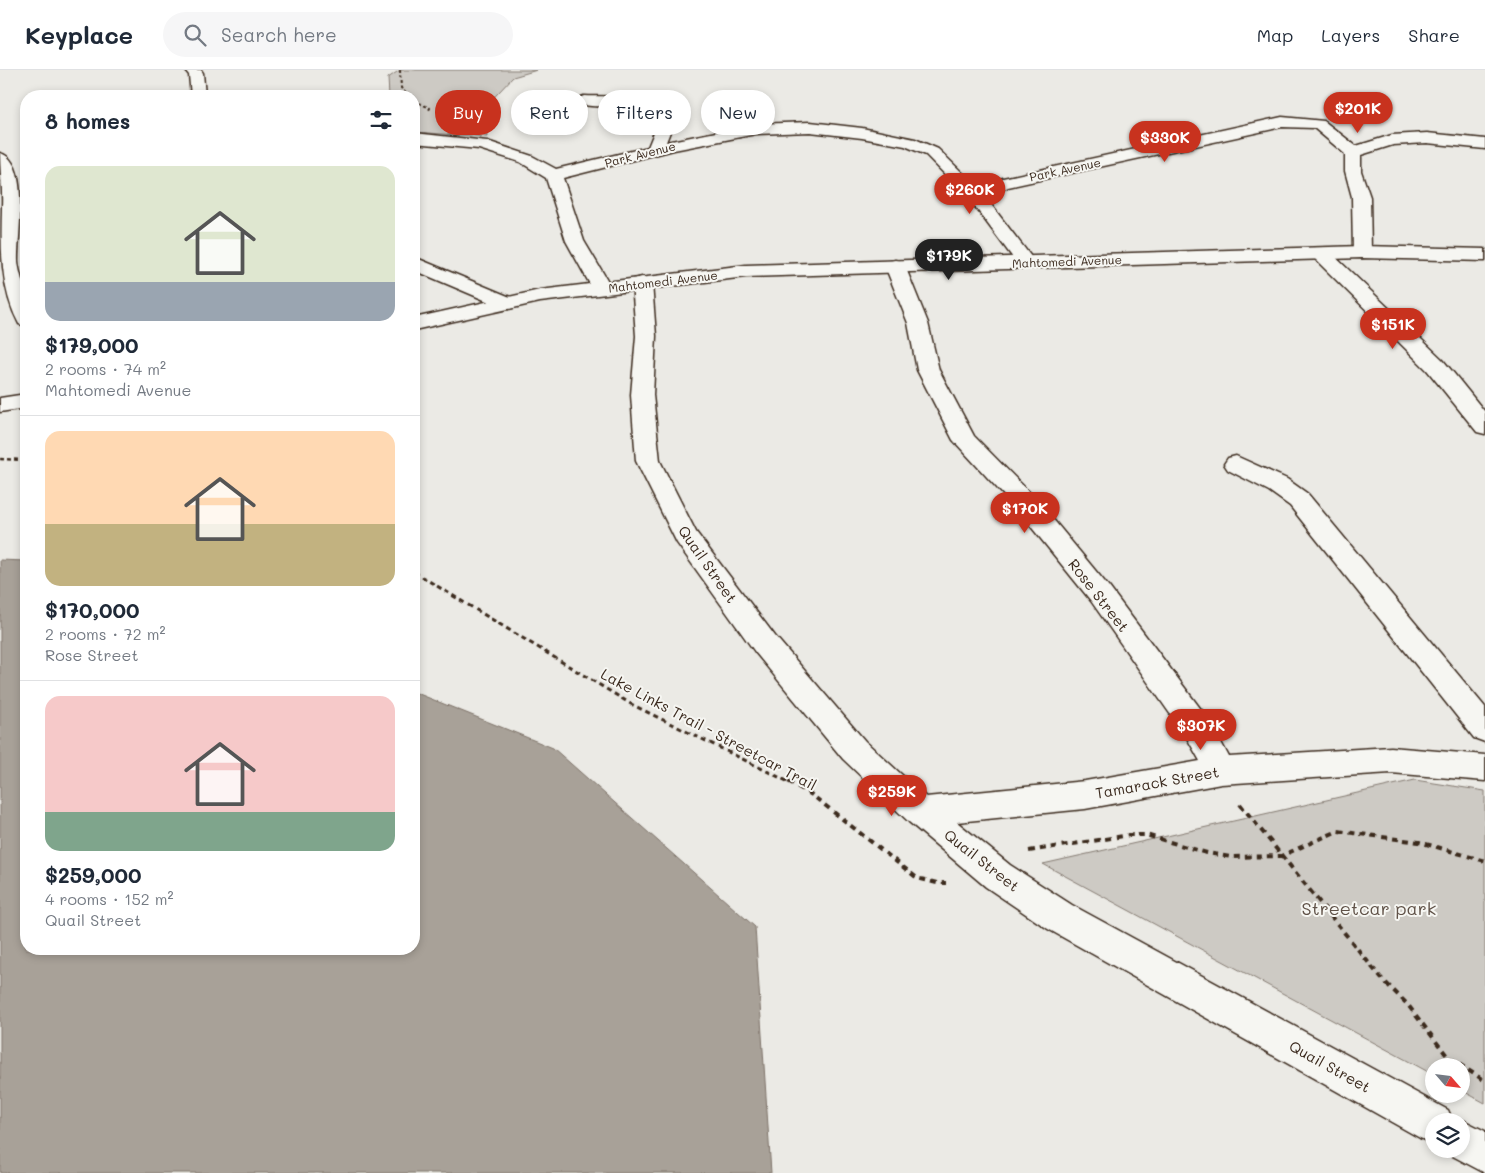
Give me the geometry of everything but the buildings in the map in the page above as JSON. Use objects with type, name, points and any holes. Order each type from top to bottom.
[{"type":"street","points":[[192,70],[196,74],[197,90]]},
{"type":"street","points":[[588,101],[634,104],[650,107],[662,112],[667,119],[654,150]]},
{"type":"street","name":"Park Avenue","points":[[554,175],[654,150],[756,129],[810,128],[862,133],[909,142],[932,152],[976,196],[1003,183],[1282,122],[1318,124],[1352,152]]},
{"type":"street","points":[[1362,252],[1360,197],[1353,171],[1352,152],[1392,140],[1427,138],[1485,144]]},
{"type":"street","points":[[420,139],[481,144],[526,158],[554,175],[575,241],[602,288]]},
{"type":"street","points":[[0,158],[3,160],[11,178],[4,264],[20,309]]},
{"type":"street","points":[[976,196],[1026,262]]},
{"type":"street","name":"Mahtomedi Avenue","points":[[420,323],[540,296],[642,282],[746,271],[1362,252],[1485,255]]},
{"type":"street","points":[[1321,254],[1435,365],[1485,427]]},
{"type":"street","points":[[420,266],[508,303]]},
{"type":"street","name":"Rose Street","points":[[895,266],[918,323],[928,370],[965,440],[1028,507],[1100,594],[1198,729],[1221,771]]},
{"type":"street","name":"Quail Street","points":[[642,282],[646,336],[642,395],[648,461],[686,537],[765,644],[854,750],[920,812],[998,876],[1060,917],[1425,1119]]},
{"type":"street","points":[[0,406],[20,402]]},
{"type":"street","points":[[1236,464],[1278,485],[1299,500],[1485,728]]},
{"type":"street","name":"Tamarack Street","points":[[920,812],[1085,795],[1221,771],[1391,760],[1485,768]]},
{"type":"street","points":[[1470,1144],[1485,1153]]},
{"type":"path","points":[[400,70],[403,90]]},
{"type":"path","points":[[0,459],[20,460]]},
{"type":"path","name":"Lake Links Trail - Streetcar Trail","points":[[420,576],[631,704],[812,795],[917,878],[937,883],[948,883]]},
{"type":"path","points":[[1221,771],[1236,800],[1381,978],[1408,1005],[1448,1057],[1485,1082]]},
{"type":"path","points":[[1029,850],[1130,835],[1146,835],[1207,853],[1231,857],[1281,856],[1338,831],[1419,842],[1485,861]]},
{"type":"green space","points":[[400,70],[537,70],[513,77],[501,90],[435,90],[435,133],[420,132],[420,90],[389,90],[388,78]]},
{"type":"green space","points":[[458,135],[487,135],[487,137]]},
{"type":"green space","name":"Streetcar park","points":[[1415,780],[1485,791],[1485,1103],[1470,1095],[1470,1058],[1425,1058],[1425,1070],[1043,864]]},
{"type":"shaded area","points":[[0,560],[20,561],[20,955],[420,955],[420,694],[553,748],[755,927],[771,1173],[0,1173]]}]
